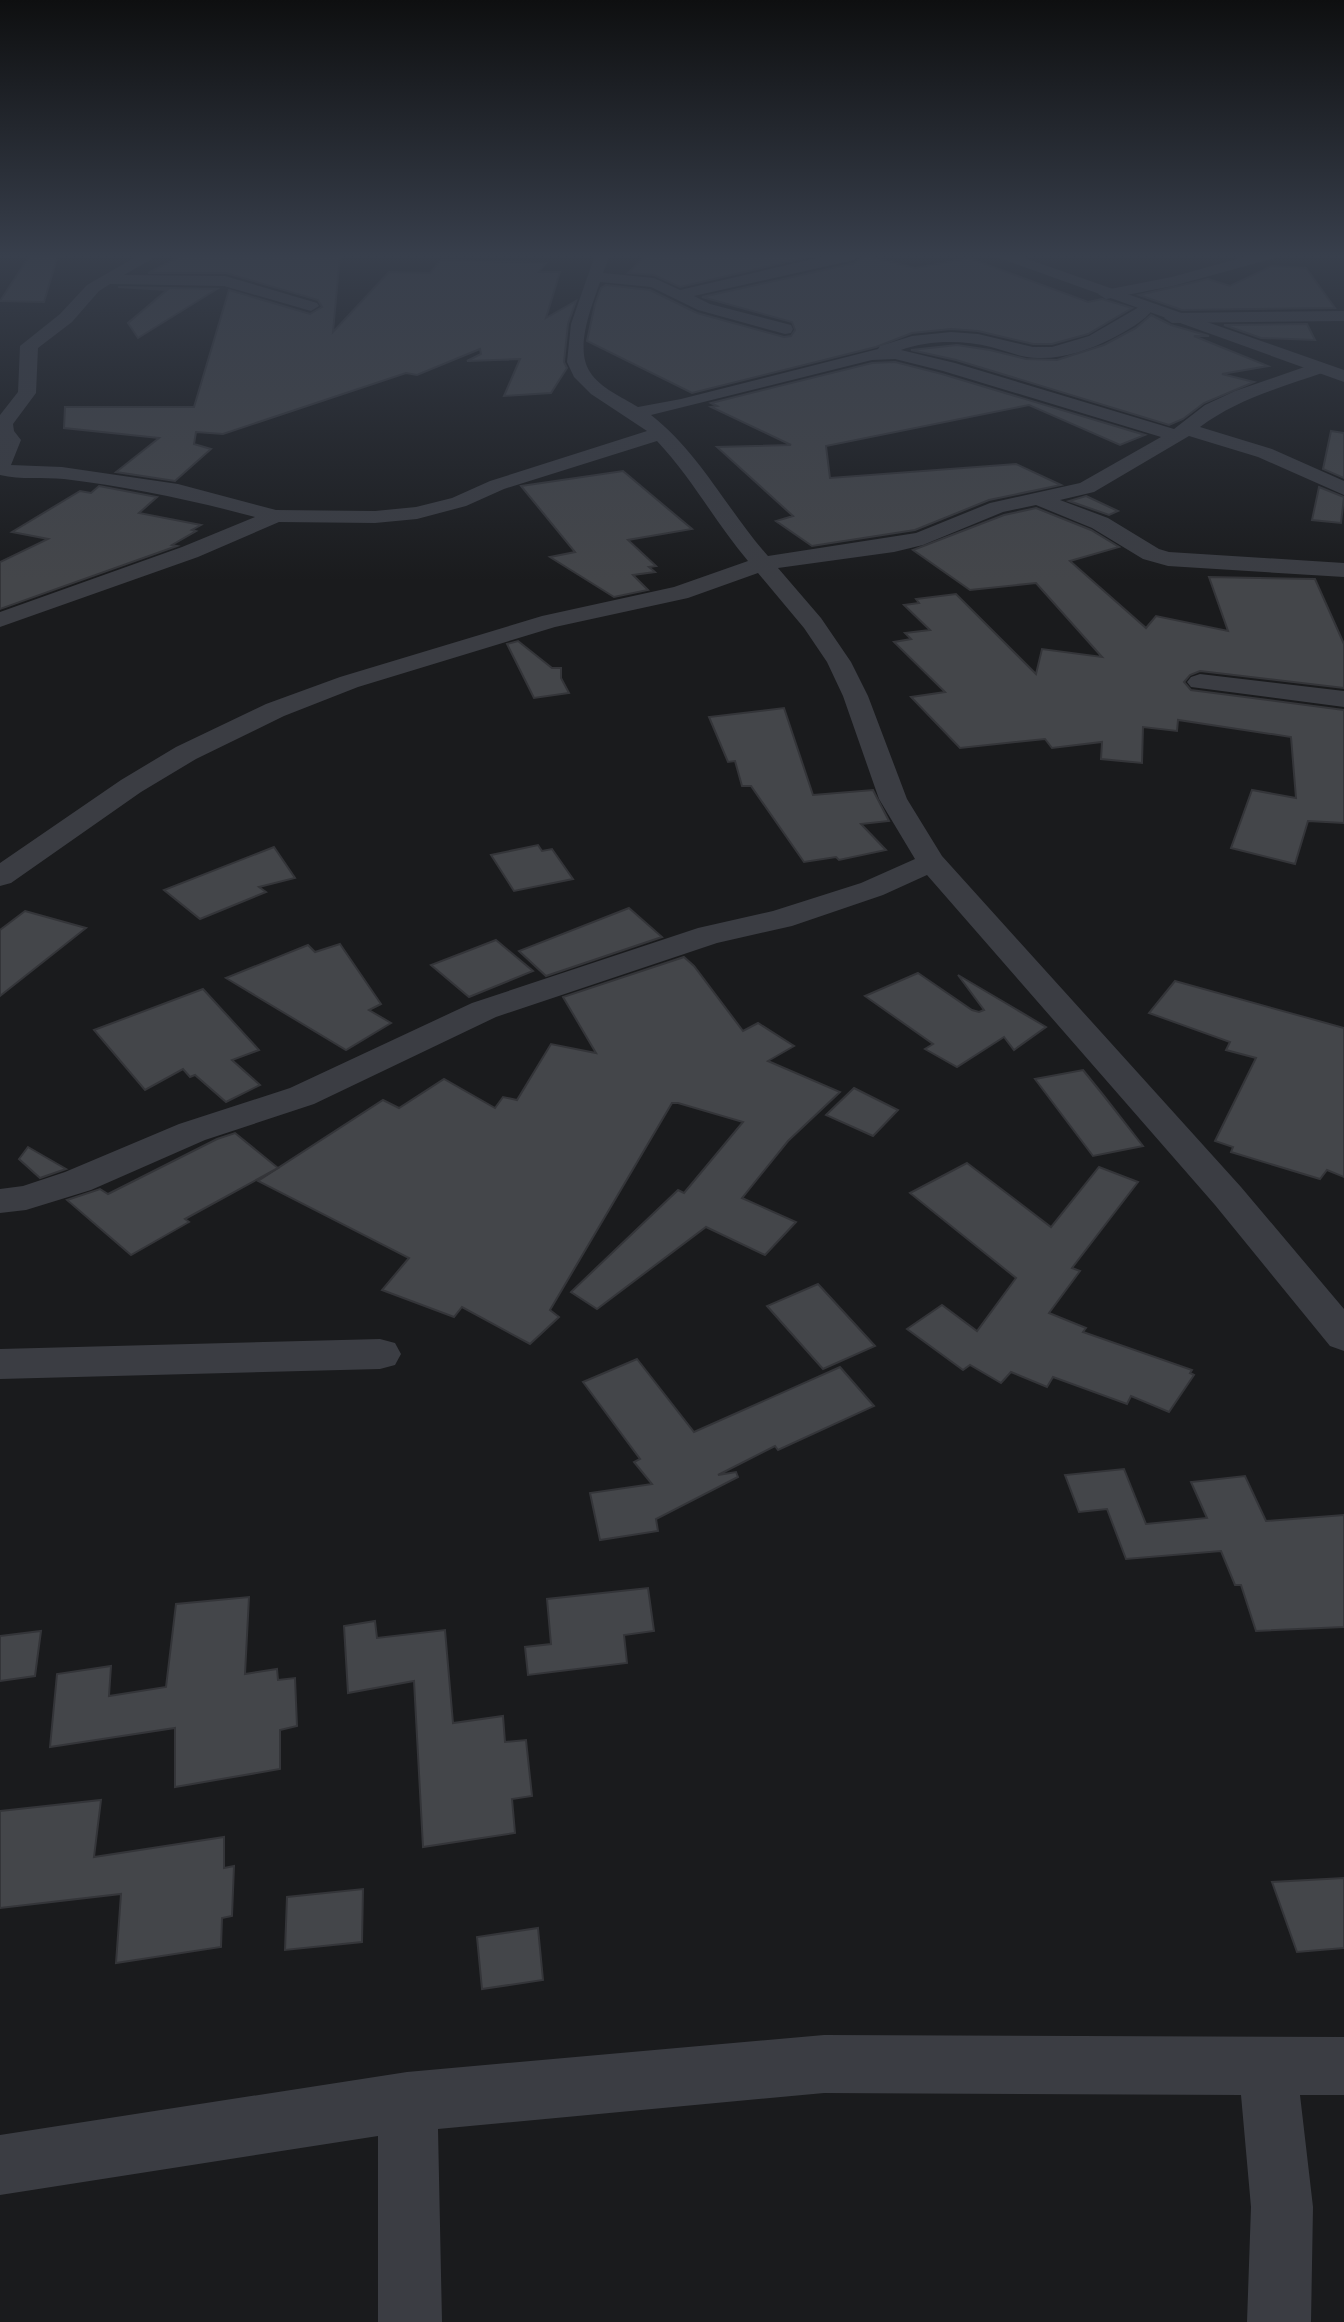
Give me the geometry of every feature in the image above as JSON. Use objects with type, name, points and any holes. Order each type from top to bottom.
[{"type":"street","points":[[28,363],[27,393],[3,424],[4,432],[11,440],[0,468],[13,472],[62,473],[178,490],[276,516],[362,517],[417,513],[459,502],[497,485],[659,434]]},
{"type":"street","points":[[577,363],[603,394],[634,413],[659,434],[702,481],[723,516],[796,600],[840,663],[863,709],[893,799],[932,862],[1228,1196],[1344,1336]]},
{"type":"street","points":[[634,413],[682,404],[842,363]]},
{"type":"street","points":[[935,363],[1265,453],[1344,489]]},
{"type":"street","points":[[1304,363],[1344,376]]},
{"type":"street","points":[[0,877],[142,779],[186,752],[275,710],[349,682],[550,621],[680,593],[764,564],[894,545],[950,528],[997,508],[1087,488],[1182,432],[1212,409],[1242,395],[1318,368]]},
{"type":"street","points":[[1042,500],[1100,523],[1151,554],[1168,559],[1344,570]]},
{"type":"street","points":[[0,620],[190,552],[276,516]]},
{"type":"street","points":[[1200,682],[1344,699]]},
{"type":"street","points":[[0,1200],[26,1198],[78,1181],[192,1132],[302,1096],[484,1010],[670,947],[781,919],[872,889],[932,862]]},
{"type":"street","points":[[0,1364],[380,1354]]},
{"type":"street","points":[[0,2165],[407,2102],[824,2064],[1344,2066]]},
{"type":"street","points":[[1268,2066],[1282,2207],[1279,2322]]},
{"type":"street","points":[[407,2102],[410,2322]]},
{"type":"building","points":[[207,363],[445,363],[417,375],[406,373],[223,434],[196,432],[194,444],[211,449],[175,481],[116,472],[159,438],[64,428],[65,407],[194,407]]},
{"type":"building","points":[[518,363],[565,363],[567,368],[551,393],[504,396]]},
{"type":"building","points":[[632,363],[811,363],[692,393]]},
{"type":"building","points":[[871,363],[900,363],[1145,435],[1120,445],[1029,405],[826,446],[830,478],[1016,464],[1061,485],[989,500],[915,530],[812,546],[776,521],[793,516],[717,447],[791,445],[711,407],[717,406],[711,403]]},
{"type":"building","points":[[967,363],[1261,363],[1268,366],[1222,374],[1254,382],[1204,403],[1183,419],[1169,425]]},
{"type":"building","points":[[1331,431],[1344,433],[1344,478],[1323,469]]},
{"type":"building","points":[[623,471],[692,529],[628,540],[656,566],[649,567],[655,572],[633,575],[648,590],[614,597],[550,557],[575,552],[521,486]]},
{"type":"building","points":[[99,486],[157,497],[139,513],[201,525],[192,530],[196,531],[172,545],[177,546],[0,609],[0,562],[48,539],[12,532],[80,491],[91,493]]},
{"type":"building","points":[[1319,487],[1344,497],[1341,523],[1312,520]]},
{"type":"building","points":[[1086,496],[1118,511],[1109,515],[1069,501]]},
{"type":"building","points":[[1036,508],[1091,530],[1119,547],[1070,561],[1146,628],[1156,616],[1228,631],[1209,577],[1315,579],[1344,644],[1344,688],[1200,671],[1190,675],[1184,682],[1191,690],[1344,710],[1344,823],[1308,821],[1295,864],[1231,848],[1252,790],[1296,798],[1291,737],[1178,720],[1177,731],[1143,727],[1142,763],[1101,759],[1102,742],[1052,748],[1045,739],[960,748],[911,697],[945,692],[894,642],[911,639],[905,633],[930,630],[904,605],[919,603],[916,599],[956,594],[1036,674],[1042,649],[1102,657],[1036,583],[970,590],[913,550],[1004,515]]},
{"type":"building","points":[[518,641],[552,668],[561,668],[561,678],[569,693],[534,698],[507,644]]},
{"type":"building","points":[[784,708],[813,795],[873,790],[889,821],[861,824],[886,850],[839,860],[836,857],[804,862],[751,786],[742,786],[735,761],[728,762],[709,717]]},
{"type":"building","points":[[538,845],[542,851],[552,849],[573,879],[514,891],[491,855]]},
{"type":"building","points":[[274,847],[295,878],[259,887],[266,892],[200,919],[164,890]]},
{"type":"building","points":[[629,908],[662,937],[546,976],[519,951]]},
{"type":"building","points":[[25,911],[86,928],[0,996],[0,930]]},
{"type":"building","points":[[496,940],[533,971],[469,997],[431,965]]},
{"type":"building","points":[[340,944],[381,1004],[369,1010],[391,1023],[346,1050],[226,978],[308,945],[315,952]]},
{"type":"building","points":[[684,957],[694,966],[743,1031],[758,1023],[794,1046],[768,1061],[840,1092],[788,1141],[742,1198],[796,1222],[765,1255],[706,1227],[597,1309],[571,1292],[678,1190],[684,1193],[743,1122],[678,1103],[672,1103],[550,1310],[559,1317],[530,1344],[462,1307],[454,1317],[382,1290],[409,1258],[258,1181],[383,1100],[399,1108],[444,1079],[495,1108],[503,1097],[517,1100],[551,1044],[596,1053],[563,997]]},
{"type":"building","points":[[918,973],[972,1010],[984,1010],[958,975],[1046,1027],[1014,1050],[1004,1037],[957,1067],[925,1049],[933,1044],[865,996]]},
{"type":"building","points":[[1175,981],[1344,1028],[1344,1177],[1327,1170],[1320,1179],[1231,1152],[1233,1147],[1215,1141],[1256,1058],[1226,1050],[1230,1042],[1149,1013]]},
{"type":"building","points":[[203,989],[259,1050],[232,1060],[260,1085],[226,1102],[195,1075],[190,1077],[183,1069],[145,1090],[94,1030]]},
{"type":"building","points":[[1083,1070],[1143,1146],[1093,1156],[1035,1079]]},
{"type":"building","points":[[854,1088],[898,1110],[873,1136],[826,1115]]},
{"type":"building","points":[[235,1133],[278,1168],[185,1219],[189,1222],[131,1255],[67,1200],[100,1189],[108,1194],[217,1139]]},
{"type":"building","points":[[28,1147],[66,1169],[40,1178],[19,1159]]},
{"type":"building","points":[[967,1163],[1051,1227],[1099,1167],[1138,1182],[1072,1268],[1080,1271],[1049,1313],[1086,1328],[1083,1332],[1192,1370],[1190,1373],[1194,1375],[1169,1412],[1131,1396],[1127,1404],[1053,1377],[1047,1387],[1011,1372],[1001,1383],[970,1365],[963,1370],[907,1329],[942,1305],[977,1331],[1016,1278],[910,1193]]},
{"type":"building","points":[[818,1284],[875,1346],[823,1369],[767,1306]]},
{"type":"building","points":[[637,1359],[694,1432],[840,1367],[874,1406],[778,1450],[775,1446],[718,1475],[736,1472],[738,1477],[656,1519],[658,1531],[600,1540],[590,1493],[652,1484],[634,1462],[640,1459],[583,1382]]},
{"type":"building","points":[[1124,1469],[1146,1524],[1207,1518],[1191,1482],[1245,1476],[1266,1521],[1344,1515],[1344,1627],[1256,1631],[1241,1585],[1235,1585],[1221,1551],[1126,1559],[1107,1509],[1079,1512],[1065,1475]]},
{"type":"building","points":[[648,1588],[654,1631],[624,1635],[627,1663],[528,1675],[525,1647],[551,1644],[547,1599]]},
{"type":"building","points":[[249,1597],[245,1674],[277,1669],[278,1680],[295,1678],[297,1726],[280,1730],[280,1769],[175,1787],[175,1728],[50,1747],[57,1674],[111,1666],[109,1696],[166,1687],[176,1604]]},
{"type":"building","points":[[375,1621],[377,1638],[445,1630],[453,1723],[503,1716],[505,1742],[526,1740],[532,1796],[512,1799],[515,1833],[423,1847],[414,1681],[348,1693],[344,1626]]},
{"type":"building","points":[[41,1631],[35,1676],[0,1681],[0,1636]]},
{"type":"building","points":[[101,1800],[94,1857],[224,1837],[224,1868],[234,1866],[232,1916],[222,1918],[221,1947],[116,1963],[121,1894],[0,1908],[0,1811]]},
{"type":"building","points":[[1344,1878],[1344,1948],[1297,1952],[1272,1882]]},
{"type":"building","points":[[363,1889],[362,1942],[285,1950],[287,1897]]},
{"type":"building","points":[[538,1928],[543,1980],[482,1989],[477,1937]]}]
